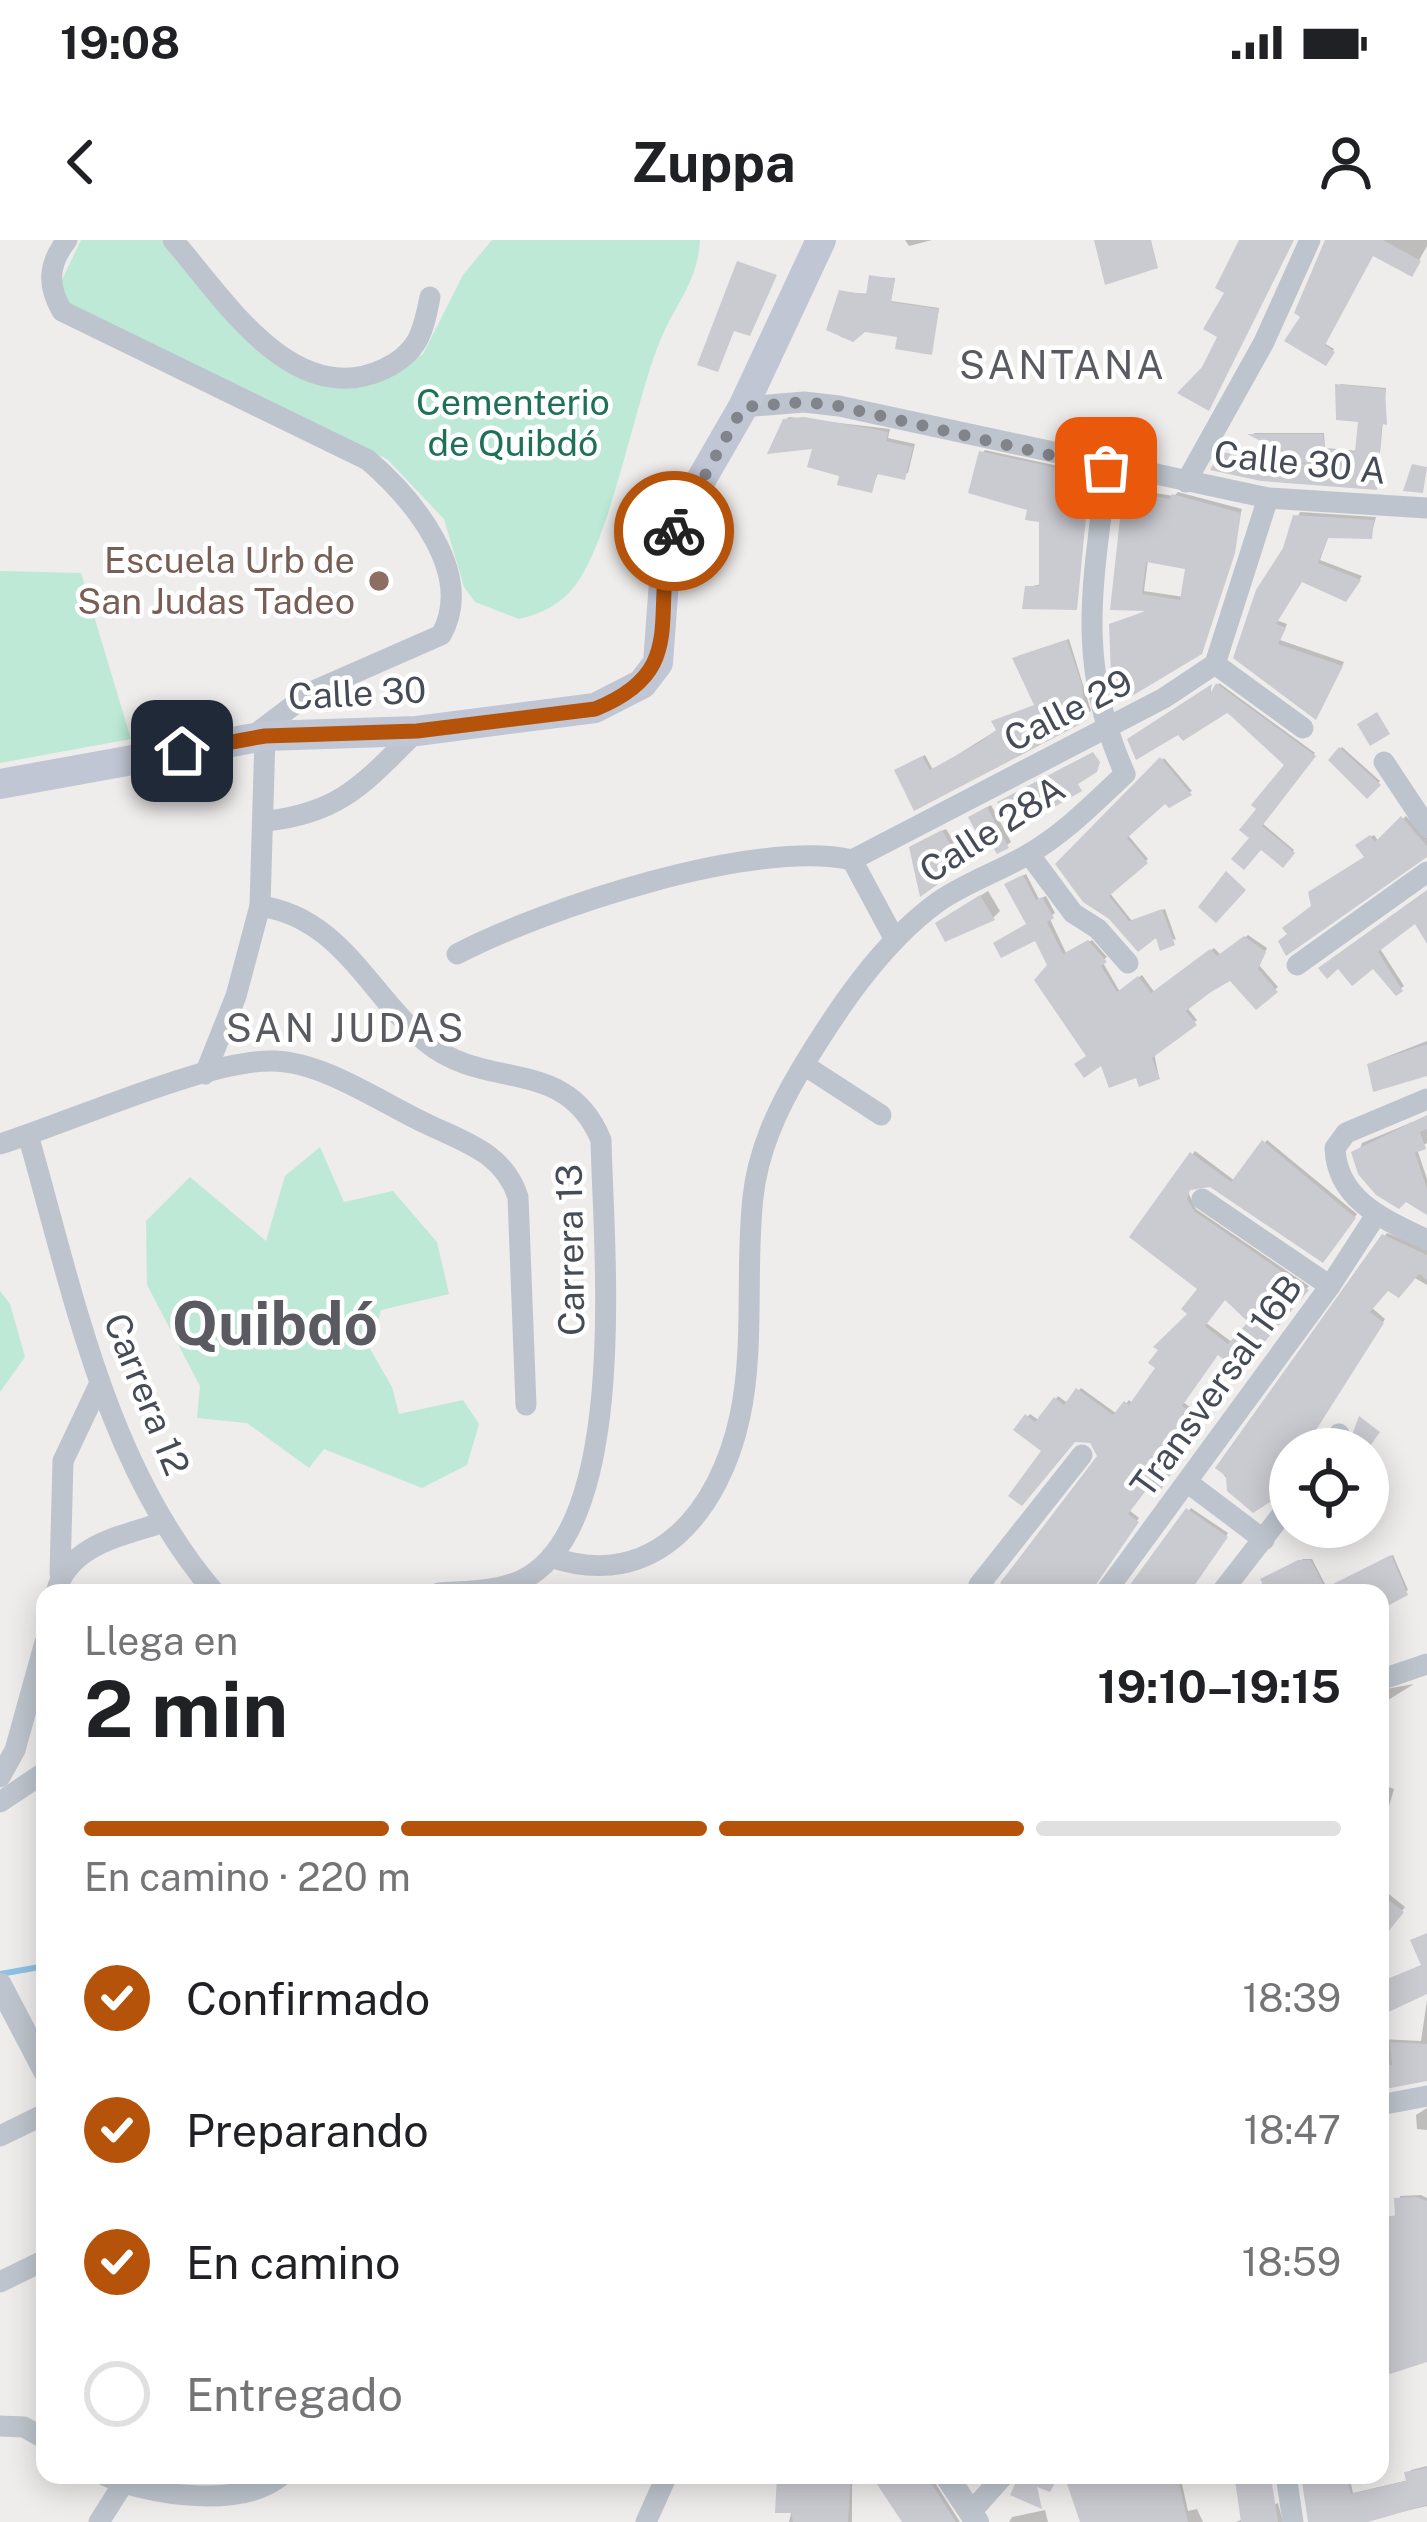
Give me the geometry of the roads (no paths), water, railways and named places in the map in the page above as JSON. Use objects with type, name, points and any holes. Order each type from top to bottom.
[{"type":"main road","points":[[743,407],[821,240]]},
{"type":"main road","name":"Calle 30","points":[[0,784],[257,738],[417,731],[595,709],[642,684],[658,663],[667,554],[679,518],[743,407]]},
{"type":"street","points":[[67,240],[52,266],[52,294],[62,311],[368,460],[402,489],[444,560],[453,614],[441,634],[311,692],[257,738],[267,821],[260,906],[236,996],[205,1074]]},
{"type":"street","points":[[173,240],[244,326],[271,349],[331,375],[372,375],[408,358],[422,335],[430,297]]},
{"type":"street","points":[[1186,482],[1264,343],[1310,240]]},
{"type":"street","name":"Calle 30 A","points":[[743,407],[805,402],[838,406],[1106,468],[1268,498],[1427,508]]},
{"type":"street","points":[[1105,729],[1091,673],[1090,619],[1106,468]]},
{"type":"street","points":[[1268,498],[1215,664],[1303,728]]},
{"type":"street","name":"Calle 29","points":[[852,860],[1105,729],[1215,664]]},
{"type":"street","name":"Calle 28A","points":[[551,1557],[580,1567],[611,1568],[661,1550],[703,1512],[740,1417],[753,1194],[771,1121],[803,1065],[894,938],[941,900],[1029,854],[1125,774],[1105,729]]},
{"type":"street","points":[[267,821],[308,817],[345,800],[417,731]]},
{"type":"street","points":[[1384,762],[1427,827]]},
{"type":"street","points":[[457,954],[500,931],[679,877],[784,854],[820,853],[852,860],[894,938]]},
{"type":"street","points":[[1029,854],[1073,913],[1098,929],[1128,963]]},
{"type":"street","points":[[1297,964],[1427,872]]},
{"type":"street","name":"Carrera 13","points":[[260,906],[290,910],[317,923],[426,1042],[464,1066],[537,1081],[589,1109],[602,1140],[606,1393],[598,1448],[551,1557]]},
{"type":"street","points":[[0,1144],[205,1074],[274,1061],[314,1071],[484,1151],[510,1171],[518,1197],[526,1405]]},
{"type":"street","points":[[803,1065],[881,1115]]},
{"type":"street","points":[[1427,1099],[1346,1133],[1335,1148],[1336,1168],[1352,1195],[1376,1215],[1427,1240]]},
{"type":"street","name":"Carrera 12","points":[[28,1135],[99,1384],[164,1522],[209,1584]]},
{"type":"street","points":[[1202,1199],[1330,1286]]},
{"type":"street","name":"Transversal 16B","points":[[1112,1584],[1330,1286],[1376,1215]]},
{"type":"street","points":[[58,1584],[63,1461],[99,1384]]},
{"type":"street","points":[[988,1584],[1082,1456]]},
{"type":"street","points":[[1186,1482],[1264,1540]]},
{"type":"street","points":[[58,1584],[93,1545],[164,1522]]},
{"type":"street","points":[[1228,1584],[1269,1533]]},
{"type":"street","points":[[531,1584],[551,1557]]},
{"type":"street","points":[[1389,1677],[1427,1664]]},
{"type":"street","points":[[0,1777],[21,1733],[36,1676]]},
{"type":"street","points":[[0,1802],[36,1778]]},
{"type":"street","points":[[0,1985],[36,2054]]},
{"type":"street","points":[[1389,2103],[1427,2096]]},
{"type":"street","points":[[0,2136],[36,2118]]},
{"type":"street","points":[[0,2282],[36,2264]]},
{"type":"street","points":[[0,2426],[24,2427],[36,2434]]},
{"type":"street","points":[[99,2522],[112,2484]]},
{"type":"street","points":[[141,2484],[232,2497],[263,2492],[271,2484]]},
{"type":"street","points":[[646,2522],[663,2484]]},
{"type":"street","points":[[952,2484],[974,2517],[998,2484]]},
{"type":"street","points":[[1287,2484],[1293,2522]]},
{"type":"waterway","points":[[0,1974],[36,1968]]},
{"type":"place","name":"Escuela Urb de San Judas Tadeo","points":[[379,581]]},
{"type":"district","name":"SANTANA","points":[[1063,365]]},
{"type":"district","name":"SAN JUDAS","points":[[346,1028]]},
{"type":"district","name":"Quibdó","points":[[275,1323]]},
{"type":"park label","name":"Cementerio de Quibdó","points":[[513,422]]}]
